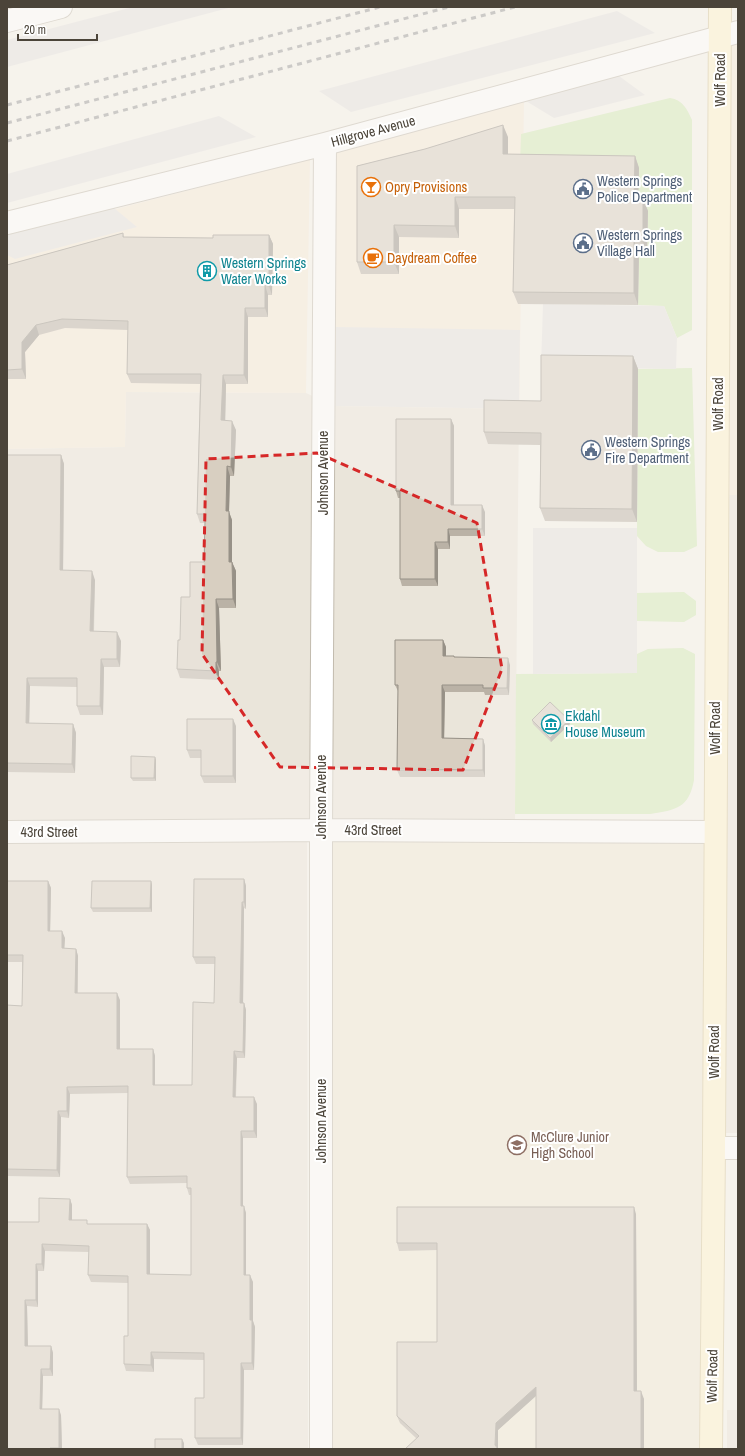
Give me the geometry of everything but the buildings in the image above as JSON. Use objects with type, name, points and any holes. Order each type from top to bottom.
[{"type":"main road","name":"Wolf Road","points":[[712,1449],[715,832],[729,35],[720,7]]},
{"type":"street","points":[[7,21],[61,7]]},
{"type":"street","name":"Hillgrove Avenue","points":[[7,223],[325,144],[729,35]]},
{"type":"street","name":"Johnson Avenue","points":[[321,1449],[321,830],[325,144]]},
{"type":"street","name":"43rd Street","points":[[7,832],[321,830],[715,832]]},
{"type":"street","points":[[714,1148],[738,1148]]},
{"type":"highlighted area","points":[[317,453],[477,523],[502,669],[463,770],[280,767],[202,654],[206,459]]},
{"type":"shaded area","points":[[133,7],[232,7],[7,67],[7,40]]},
{"type":"shaded area","points":[[617,11],[655,33],[351,112],[319,91]]},
{"type":"shaded area","points":[[738,39],[738,495],[725,495],[727,42]]},
{"type":"shaded area","points":[[619,76],[645,95],[554,118],[526,101]]},
{"type":"shaded area","points":[[524,102],[519,409],[334,406],[335,150]]},
{"type":"shaded area","points":[[219,116],[256,137],[7,203],[7,174]]},
{"type":"shaded area","points":[[310,159],[306,393],[126,392],[125,447],[7,449],[7,237]]},
{"type":"shaded area","points":[[114,208],[137,227],[15,259],[7,255],[7,235]]},
{"type":"shaded area","points":[[543,304],[664,306],[677,338],[676,369],[541,367]]},
{"type":"shaded area","points":[[336,327],[520,330],[519,409],[334,406]]},
{"type":"shaded area","points":[[126,392],[306,393],[334,406],[519,409],[515,820],[307,818],[308,1449],[7,1449],[7,449],[125,447]]},
{"type":"shaded area","points":[[725,495],[738,495],[738,1133],[725,1133]]},
{"type":"shaded area","points":[[533,528],[637,528],[637,673],[533,674]]},
{"type":"shaded area","name":"McClure Junior High School","points":[[330,838],[707,841],[703,1449],[328,1449]]},
{"type":"shaded area","points":[[727,1410],[738,1410],[738,1449],[727,1449]]},
{"type":"green space","points":[[670,98],[681,103],[692,120],[692,330],[677,338],[664,306],[638,305],[639,253],[647,253],[648,211],[520,166],[521,134]]},
{"type":"green space","points":[[692,368],[697,546],[684,552],[658,552],[646,546],[637,536],[638,369]]},
{"type":"green space","points":[[684,592],[696,601],[696,615],[684,622],[637,621],[637,593]]},
{"type":"green space","points":[[683,648],[695,654],[694,780],[689,797],[685,802],[674,809],[650,814],[515,814],[516,674],[637,673],[637,654],[648,649]]},
{"type":"railway","points":[[7,105],[380,7]]},
{"type":"railway","points":[[7,123],[449,7]]},
{"type":"railway","points":[[7,141],[515,7]]},
{"type":"place","name":"Opry Provisions","points":[[371,187]]},
{"type":"place","name":"Western Springs Police Department","points":[[583,189]]},
{"type":"place","name":"Western Springs Village Hall","points":[[583,243]]},
{"type":"place","name":"Daydream Coffee","points":[[373,258]]},
{"type":"place","name":"Western Springs Water Works","points":[[207,271]]},
{"type":"place","name":"Western Springs Fire Department","points":[[591,450]]},
{"type":"place","name":"Ekdahl House Museum","points":[[551,724]]},
{"type":"place","name":"McClure Junior High School","points":[[517,1145]]}]
